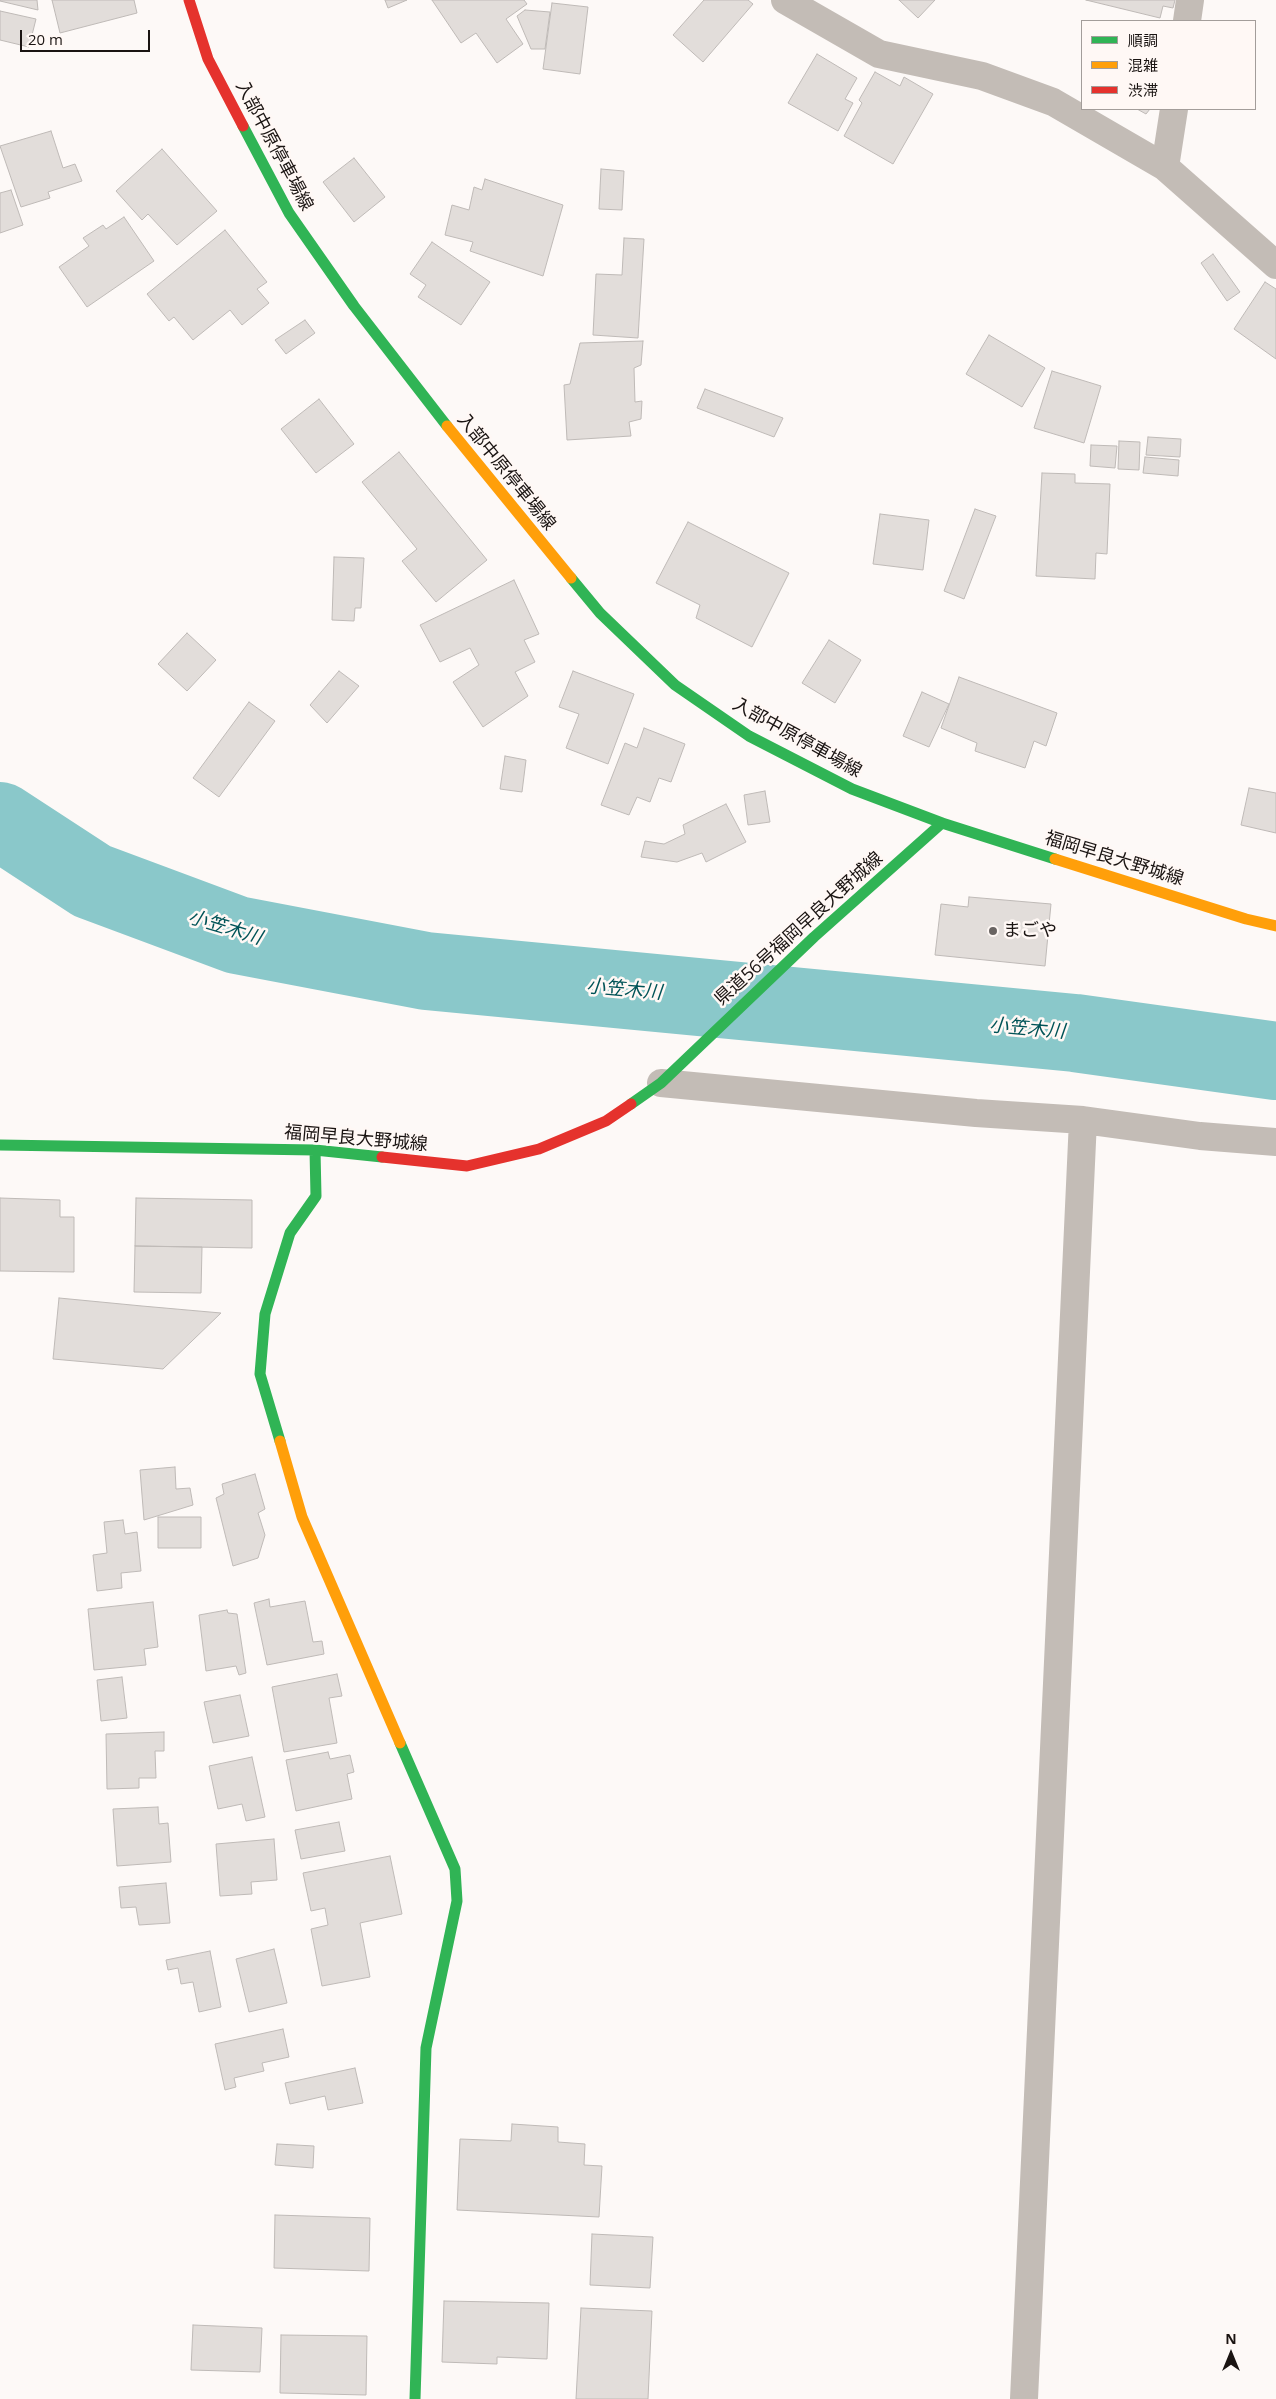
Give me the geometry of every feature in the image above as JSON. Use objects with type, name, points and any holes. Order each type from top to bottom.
[{"type":"main road","name":"入部中原停車場線","points":[[189,0],[208,59],[289,213],[354,306],[481,470],[600,614],[675,685],[748,736],[852,789],[942,823]]},
{"type":"main road","name":"福岡早良大野城線","points":[[942,823],[1246,919],[1276,926]]},
{"type":"main road","name":"県道56号福岡早良大野城線","points":[[680,1062],[814,937],[942,823]]},
{"type":"main road","name":"福岡早良大野城線","points":[[0,1145],[315,1150],[467,1166],[539,1149],[606,1122],[661,1083],[680,1062]]},
{"type":"main road","points":[[315,1150],[316,1196],[290,1233],[278,1269],[264,1314],[260,1374],[302,1517],[455,1869],[457,1901],[426,2048],[415,2399]]},
{"type":"street","points":[[785,0],[879,54],[982,76],[1053,102],[1165,167],[1276,265]]},
{"type":"street","points":[[1187,20],[1190,0]]},
{"type":"street","points":[[1165,167],[1174,110]]},
{"type":"street","points":[[661,1083],[976,1113],[1083,1120],[1200,1136],[1276,1142]]},
{"type":"street","points":[[1024,2399],[1083,1120]]},
{"type":"building","points":[[37,0],[38,10],[0,1]]},
{"type":"building","points":[[52,0],[134,0],[137,13],[60,33]]},
{"type":"building","points":[[385,0],[407,0],[388,8]]},
{"type":"building","points":[[432,0],[524,0],[527,4],[506,19],[523,44],[497,63],[476,33],[461,43]]},
{"type":"building","points":[[704,0],[748,0],[753,4],[703,62],[673,35]]},
{"type":"building","points":[[899,0],[935,0],[918,18]]},
{"type":"building","points":[[1086,0],[1175,0],[1173,8],[1163,6],[1160,18]]},
{"type":"building","points":[[552,3],[588,7],[580,74],[543,69]]},
{"type":"building","points":[[525,10],[550,12],[545,49],[531,49],[517,16]]},
{"type":"building","points":[[0,11],[36,19],[29,47],[0,40]]},
{"type":"building","points":[[817,54],[857,78],[845,99],[853,103],[838,131],[788,103]]},
{"type":"building","points":[[875,72],[900,86],[904,77],[933,94],[893,164],[844,136],[862,103],[859,100]]},
{"type":"building","points":[[1139,110],[1149,110],[1146,114]]},
{"type":"building","points":[[51,131],[63,168],[75,164],[82,181],[48,192],[50,198],[21,207],[0,146]]},
{"type":"building","points":[[162,149],[217,211],[177,245],[148,214],[142,220],[116,191]]},
{"type":"building","points":[[354,158],[385,197],[354,222],[323,182]]},
{"type":"building","points":[[601,169],[624,171],[622,210],[599,209]]},
{"type":"building","points":[[485,179],[563,205],[543,276],[470,251],[473,242],[445,235],[452,205],[469,210],[474,187],[482,190]]},
{"type":"building","points":[[11,190],[23,225],[0,233],[0,193]]},
{"type":"building","points":[[124,217],[154,261],[87,307],[59,267],[89,246],[83,238],[103,225],[106,229]]},
{"type":"building","points":[[225,230],[267,282],[257,289],[269,303],[242,325],[230,310],[193,340],[174,317],[169,321],[147,294]]},
{"type":"building","points":[[624,238],[644,239],[638,338],[593,335],[596,274],[622,275]]},
{"type":"building","points":[[432,242],[490,282],[461,325],[418,297],[426,285],[410,274]]},
{"type":"building","points":[[1213,254],[1240,292],[1227,301],[1201,263]]},
{"type":"building","points":[[1265,282],[1276,289],[1276,359],[1234,329]]},
{"type":"building","points":[[305,320],[315,333],[286,354],[275,340]]},
{"type":"building","points":[[989,335],[1045,368],[1022,407],[966,374]]},
{"type":"building","points":[[643,341],[641,365],[634,368],[635,402],[642,401],[641,419],[629,422],[631,436],[567,440],[564,385],[570,384],[580,343]]},
{"type":"building","points":[[1052,371],[1101,386],[1084,443],[1034,428]]},
{"type":"building","points":[[705,389],[783,418],[774,437],[697,408]]},
{"type":"building","points":[[319,399],[354,444],[316,473],[281,429]]},
{"type":"building","points":[[1148,437],[1181,439],[1180,457],[1146,455]]},
{"type":"building","points":[[1119,441],[1140,442],[1139,470],[1118,469]]},
{"type":"building","points":[[1091,445],[1117,446],[1115,468],[1090,466]]},
{"type":"building","points":[[399,452],[487,560],[436,602],[402,561],[417,549],[362,482]]},
{"type":"building","points":[[1145,457],[1179,460],[1178,476],[1143,473]]},
{"type":"building","points":[[1042,473],[1075,474],[1075,483],[1110,484],[1107,554],[1096,553],[1095,579],[1036,576]]},
{"type":"building","points":[[975,509],[996,516],[964,599],[944,591]]},
{"type":"building","points":[[880,514],[929,520],[923,570],[873,564]]},
{"type":"building","points":[[688,522],[789,573],[752,647],[696,618],[700,605],[656,583]]},
{"type":"building","points":[[334,557],[364,558],[361,608],[355,608],[354,621],[332,620]]},
{"type":"building","points":[[514,580],[539,634],[524,640],[535,662],[515,672],[528,696],[483,727],[453,682],[479,665],[470,648],[440,662],[420,625]]},
{"type":"building","points":[[187,633],[216,660],[187,691],[158,664]]},
{"type":"building","points":[[829,640],[861,660],[835,703],[802,683]]},
{"type":"building","points":[[339,671],[359,686],[327,723],[310,705]]},
{"type":"building","points":[[573,671],[634,694],[608,764],[566,748],[579,714],[559,707]]},
{"type":"building","points":[[959,677],[1057,713],[1046,746],[1034,741],[1025,768],[975,751],[977,743],[941,728]]},
{"type":"building","points":[[922,692],[949,704],[929,747],[903,736]]},
{"type":"building","points":[[249,702],[275,721],[219,797],[193,778]]},
{"type":"building","points":[[644,728],[685,744],[671,782],[659,778],[650,802],[637,797],[629,815],[601,805],[625,743],[637,748]]},
{"type":"building","points":[[505,756],[526,760],[522,792],[500,789]]},
{"type":"building","points":[[1249,788],[1276,793],[1276,833],[1241,825]]},
{"type":"building","points":[[765,791],[770,822],[748,825],[744,795]]},
{"type":"building","points":[[726,804],[746,842],[706,862],[702,853],[677,862],[641,857],[645,841],[664,844],[685,834],[683,825]]},
{"type":"building","name":"まごや","points":[[969,897],[1051,904],[1045,966],[935,955],[941,904],[968,907]]},
{"type":"building","points":[[0,1198],[60,1200],[60,1217],[74,1217],[74,1272],[0,1271]]},
{"type":"building","points":[[136,1198],[252,1200],[252,1248],[135,1246]]},
{"type":"building","points":[[135,1246],[202,1247],[201,1293],[134,1292]]},
{"type":"building","points":[[59,1298],[221,1313],[163,1369],[53,1359]]},
{"type":"building","points":[[175,1467],[176,1489],[190,1488],[193,1505],[144,1520],[140,1470]]},
{"type":"building","points":[[255,1474],[265,1509],[258,1513],[265,1535],[258,1558],[233,1566],[216,1498],[224,1494],[222,1484]]},
{"type":"building","points":[[158,1517],[201,1517],[201,1548],[158,1548]]},
{"type":"building","points":[[123,1520],[125,1534],[137,1532],[141,1571],[121,1573],[122,1588],[97,1591],[93,1555],[107,1553],[104,1522]]},
{"type":"building","points":[[269,1599],[270,1607],[305,1601],[313,1642],[322,1641],[324,1654],[267,1665],[254,1603]]},
{"type":"building","points":[[153,1602],[158,1647],[144,1649],[146,1665],[94,1670],[88,1609]]},
{"type":"building","points":[[227,1610],[228,1613],[237,1614],[246,1673],[239,1675],[236,1666],[206,1671],[199,1615]]},
{"type":"building","points":[[337,1674],[342,1696],[329,1698],[337,1743],[284,1752],[272,1687]]},
{"type":"building","points":[[122,1677],[127,1718],[101,1721],[97,1680]]},
{"type":"building","points":[[240,1695],[249,1736],[213,1743],[204,1702]]},
{"type":"building","points":[[164,1732],[164,1751],[155,1751],[156,1778],[139,1778],[139,1788],[107,1789],[106,1734]]},
{"type":"building","points":[[328,1752],[330,1759],[350,1755],[354,1772],[347,1774],[352,1799],[296,1811],[286,1760]]},
{"type":"building","points":[[252,1757],[265,1817],[246,1821],[242,1804],[218,1809],[209,1766]]},
{"type":"building","points":[[158,1807],[159,1824],[168,1823],[171,1862],[117,1866],[113,1809]]},
{"type":"building","points":[[339,1822],[345,1851],[301,1859],[295,1830]]},
{"type":"building","points":[[274,1839],[277,1880],[251,1882],[252,1894],[220,1896],[216,1844]]},
{"type":"building","points":[[390,1856],[402,1914],[360,1923],[370,1977],[322,1986],[311,1929],[328,1925],[325,1908],[311,1911],[303,1873]]},
{"type":"building","points":[[166,1883],[170,1923],[139,1925],[136,1907],[121,1908],[119,1887]]},
{"type":"building","points":[[274,1949],[287,2003],[249,2012],[236,1959]]},
{"type":"building","points":[[210,1951],[221,2007],[199,2012],[193,1982],[181,1984],[178,1968],[168,1970],[166,1960]]},
{"type":"building","points":[[283,2029],[289,2057],[262,2063],[264,2071],[234,2078],[236,2087],[225,2090],[215,2044]]},
{"type":"building","points":[[355,2068],[363,2103],[328,2110],[325,2096],[290,2104],[285,2083]]},
{"type":"building","points":[[512,2124],[558,2127],[558,2142],[585,2144],[584,2165],[602,2166],[599,2217],[457,2210],[460,2139],[511,2141]]},
{"type":"building","points":[[277,2144],[314,2146],[313,2168],[275,2165]]},
{"type":"building","points":[[275,2215],[370,2218],[369,2271],[274,2268]]},
{"type":"building","points":[[592,2234],[653,2237],[650,2288],[590,2285]]},
{"type":"building","points":[[444,2301],[549,2303],[547,2359],[497,2357],[497,2364],[442,2362]]},
{"type":"building","points":[[581,2308],[652,2311],[648,2399],[576,2399]]},
{"type":"building","points":[[193,2325],[262,2328],[260,2372],[191,2370]]},
{"type":"building","points":[[281,2335],[367,2336],[366,2395],[280,2393]]},
{"type":"waterway","name":"小笠木川","points":[[0,821],[92,881],[237,935],[426,971],[1075,1033],[1276,1061]]},
{"type":"traffic: fast","points":[[243,126],[289,213],[354,306],[447,426]]},
{"type":"traffic: fast","points":[[571,578],[600,613],[675,685],[749,736],[852,789],[942,823]]},
{"type":"traffic: fast","points":[[631,1104],[661,1083],[814,937],[942,823],[1055,859]]},
{"type":"traffic: fast","points":[[0,1145],[315,1150],[382,1157]]},
{"type":"traffic: fast","points":[[280,1441],[260,1374],[265,1314],[290,1233],[316,1196],[315,1150]]},
{"type":"traffic: fast","points":[[400,1743],[455,1869],[457,1901],[426,2048],[415,2399]]},
{"type":"traffic: slow","points":[[447,426],[571,578]]},
{"type":"traffic: slow","points":[[1055,859],[1246,919],[1276,926]]},
{"type":"traffic: slow","points":[[280,1441],[302,1517],[400,1743]]},
{"type":"traffic: jam","points":[[189,0],[208,59],[243,126]]},
{"type":"traffic: jam","points":[[382,1157],[467,1166],[539,1149],[606,1121],[631,1104]]},
{"type":"place","name":"まごや","points":[[993,931]]}]
